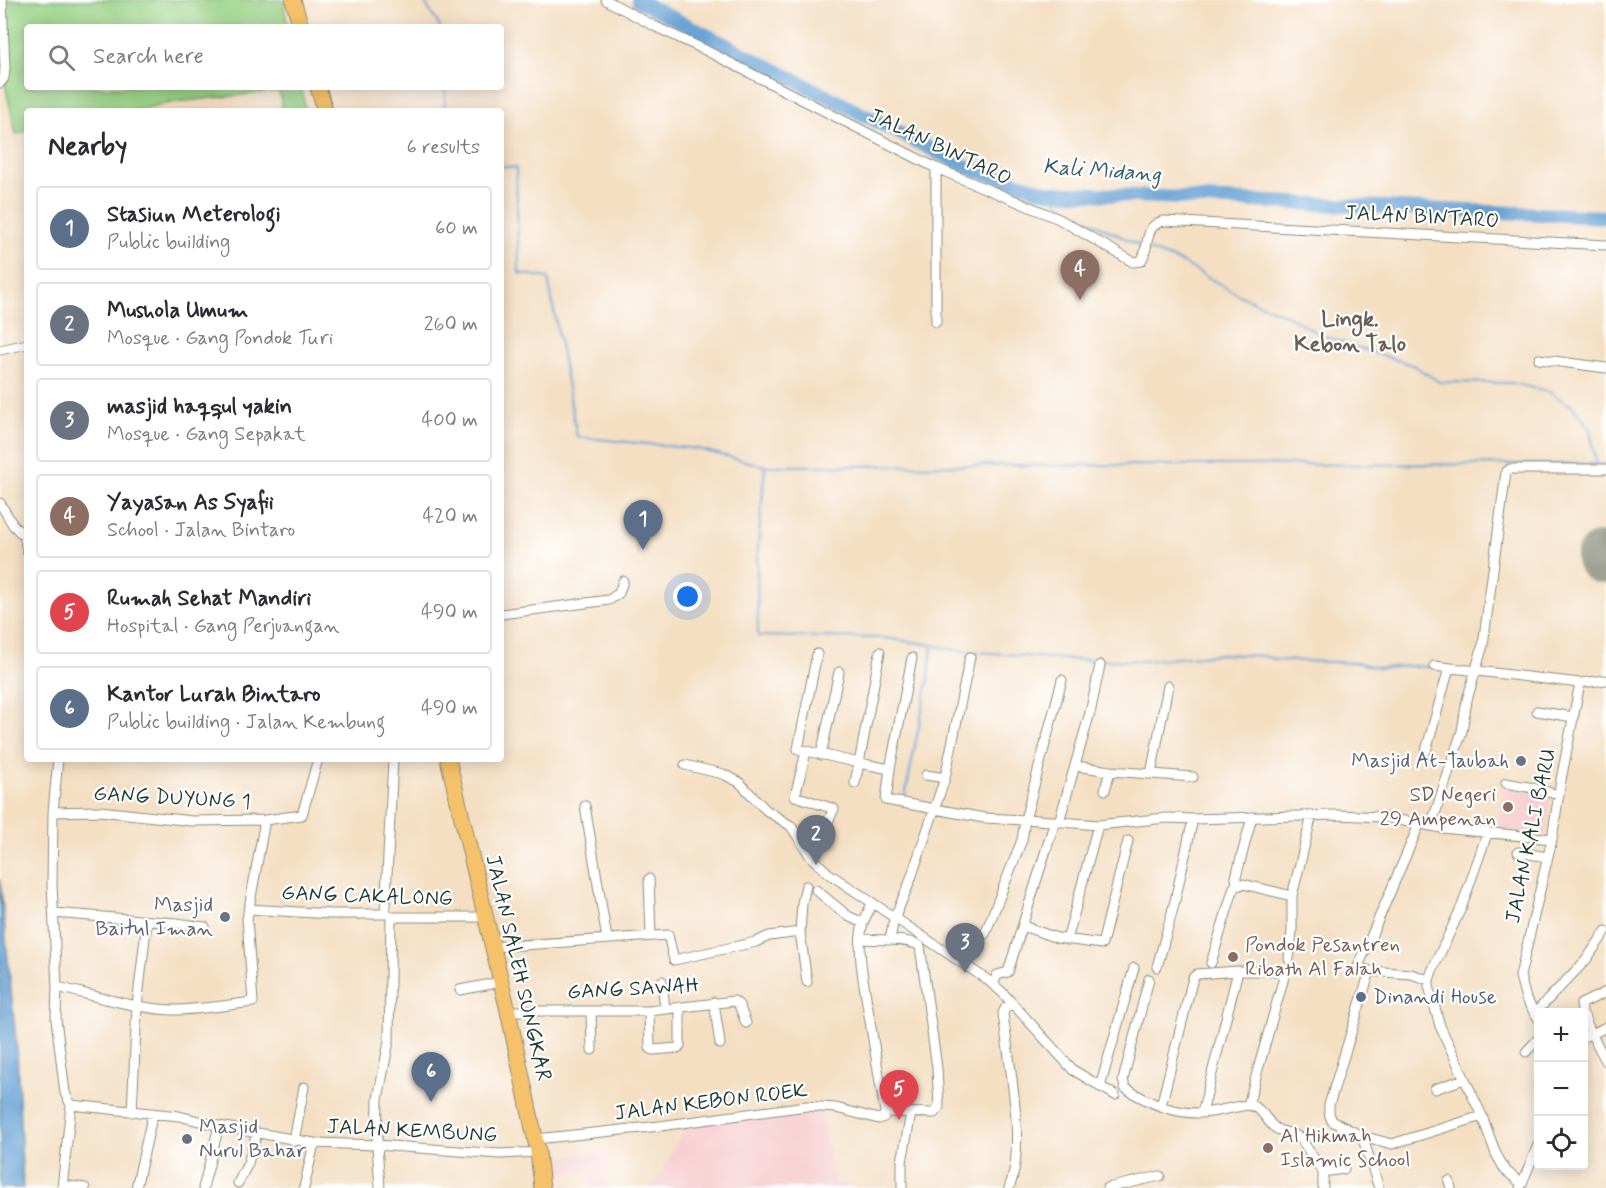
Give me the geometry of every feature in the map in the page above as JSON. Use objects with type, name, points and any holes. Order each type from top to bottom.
[{"type":"highway","points":[[293,0],[300,24]]},
{"type":"highway","points":[[319,90],[324,108]]},
{"type":"highway","name":"JALAN SALEH SUNGKAR","points":[[449,762],[508,1011],[537,1146],[542,1188]]},
{"type":"street","points":[[0,83],[4,78],[2,0]]},
{"type":"street","name":"JALAN BINTARO","points":[[606,0],[936,168],[1059,219],[1133,262],[1141,261],[1145,254],[1152,226],[1169,221],[1606,244]]},
{"type":"street","points":[[936,168],[936,322]]},
{"type":"street","points":[[0,350],[24,345]]},
{"type":"street","points":[[1539,359],[1606,368]]},
{"type":"street","points":[[1431,826],[1462,731],[1467,700],[1483,645],[1506,472],[1510,469],[1606,469]]},
{"type":"street","points":[[0,503],[13,525],[24,535]]},
{"type":"street","points":[[504,614],[609,600],[619,593],[623,581]]},
{"type":"street","points":[[855,783],[880,652]]},
{"type":"street","points":[[817,654],[797,746],[801,751],[890,769]]},
{"type":"street","points":[[890,940],[894,919],[909,884],[945,778],[970,657]]},
{"type":"street","points":[[912,658],[886,800],[984,818],[1098,825],[1166,818],[1312,815],[1383,817],[1419,825],[1552,840]]},
{"type":"street","points":[[993,985],[997,975],[1008,972],[1076,766],[1100,665]]},
{"type":"street","points":[[1434,666],[1580,683],[1606,680]]},
{"type":"street","points":[[1426,751],[1449,668]]},
{"type":"street","points":[[821,755],[839,672]]},
{"type":"street","points":[[967,964],[971,958],[969,947],[971,941],[985,934],[1022,840],[1025,819],[1062,680]]},
{"type":"street","name":"JALAN KALI BARU","points":[[1534,1011],[1524,994],[1520,976],[1552,840],[1580,683]]},
{"type":"street","points":[[1151,774],[1168,686]]},
{"type":"street","points":[[1538,711],[1573,717]]},
{"type":"street","points":[[806,752],[795,796],[834,809],[811,857]]},
{"type":"street","points":[[58,762],[53,812],[56,1019],[65,1093],[70,1105],[63,1186],[85,1188]]},
{"type":"street","name":"GANG DUYUNG 1","points":[[53,812],[109,811],[192,821],[265,820],[302,815],[317,762]]},
{"type":"street","points":[[380,1188],[377,1145],[378,1099],[389,1041],[388,915],[393,762]]},
{"type":"street","points":[[685,765],[723,774],[739,782],[766,810],[791,826],[811,857],[828,873],[894,919],[967,964],[993,985],[1073,1070],[1115,1095]]},
{"type":"street","points":[[1076,766],[1193,777]]},
{"type":"street","points":[[1105,790],[1110,771]]},
{"type":"street","points":[[926,775],[945,778]]},
{"type":"street","points":[[1506,783],[1559,795]]},
{"type":"street","points":[[585,806],[607,939]]},
{"type":"street","points":[[1289,959],[1293,917],[1292,896],[1312,815]]},
{"type":"street","points":[[1237,885],[1236,877],[1252,817]]},
{"type":"street","points":[[1157,967],[1174,905],[1193,819]]},
{"type":"street","points":[[57,987],[137,1006],[173,1010],[253,1002],[246,932],[248,909],[265,820]]},
{"type":"street","points":[[1067,940],[1098,825]]},
{"type":"street","points":[[1419,825],[1358,967],[1370,971],[1411,974],[1429,980]]},
{"type":"street","points":[[1487,834],[1462,906],[1429,980],[1431,996],[1438,1019],[1482,1116],[1496,1154],[1505,1170],[1521,1186],[1534,1156]]},
{"type":"street","points":[[1023,926],[1067,940],[1100,944],[1104,942],[1128,840]]},
{"type":"street","points":[[1518,852],[1547,857]]},
{"type":"street","points":[[649,879],[651,935]]},
{"type":"street","points":[[1211,963],[1232,890],[1237,885],[1243,884],[1292,896]]},
{"type":"street","points":[[806,886],[800,932],[807,982]]},
{"type":"street","points":[[816,890],[848,916],[863,923]]},
{"type":"street","points":[[861,939],[890,940],[920,946],[937,1068],[939,1107],[934,1113],[885,1112],[870,1028],[861,939],[863,923],[872,903]]},
{"type":"street","name":"GANG CAKALONG","points":[[248,909],[331,914],[484,917]]},
{"type":"street","points":[[54,913],[205,927]]},
{"type":"street","points":[[132,1112],[137,1006],[147,921]]},
{"type":"street","points":[[1544,1008],[1586,960],[1606,931]]},
{"type":"street","points":[[492,947],[669,935],[674,960],[756,942],[769,936],[800,932]]},
{"type":"street","points":[[1100,1087],[1134,968]]},
{"type":"street","points":[[1202,1113],[1238,971]]},
{"type":"street","points":[[1161,1106],[1193,978],[1202,973],[1281,971],[1284,977],[1248,1105]]},
{"type":"street","points":[[1370,971],[1329,1105],[1332,1121],[1380,1142],[1399,1143],[1482,1116]]},
{"type":"street","points":[[1149,979],[1124,1084],[1133,1093],[1161,1106],[1202,1113],[1248,1105],[1255,1106],[1276,1129],[1297,1134],[1323,1172],[1323,1188]]},
{"type":"street","points":[[662,981],[665,1009]]},
{"type":"street","points":[[460,990],[501,982]]},
{"type":"street","points":[[1582,1008],[1581,1004],[1606,992]]},
{"type":"street","points":[[714,1002],[720,1044]]},
{"type":"street","name":"GANG SAWAH","points":[[508,1011],[649,1011],[714,1002],[737,1002],[746,1023]]},
{"type":"street","points":[[1009,1188],[1014,1167],[1016,1128],[1011,1065],[1003,1013],[1006,1007],[1012,1004]]},
{"type":"street","points":[[649,1011],[650,1048],[653,1050],[678,1048],[680,1046],[680,1007]]},
{"type":"street","points":[[591,1011],[592,1050]]},
{"type":"street","points":[[1606,1027],[1589,1035],[1606,1059]]},
{"type":"street","points":[[1526,1053],[1534,1044]]},
{"type":"street","points":[[1436,1089],[1464,1079]]},
{"type":"street","points":[[294,1141],[304,1087]]},
{"type":"street","name":"JALAN KEMBUNG","points":[[70,1105],[179,1116],[294,1141],[314,1143],[500,1154],[537,1146]]},
{"type":"street","name":"JALAN KEBON ROEK","points":[[537,1146],[806,1106],[836,1108],[879,1119],[884,1118],[885,1112]]},
{"type":"street","points":[[136,1188],[153,1113]]},
{"type":"street","points":[[902,1188],[902,1162],[911,1113]]},
{"type":"street","points":[[203,1188],[219,1125]]},
{"type":"street","points":[[238,1183],[248,1163],[257,1133]]},
{"type":"street","points":[[1362,1136],[1379,1188]]},
{"type":"street","points":[[304,1188],[314,1143]]},
{"type":"street","points":[[1323,1172],[1344,1169]]},
{"type":"street","points":[[1107,1188],[1160,1176]]},
{"type":"shaded area","points":[[1504,785],[1551,795],[1546,838],[1496,832]]},
{"type":"shaded area","points":[[820,1107],[835,1186],[849,1182],[850,1188],[651,1188],[687,1125]]},
{"type":"shaded area","points":[[605,1152],[607,1188],[590,1188],[589,1172],[553,1172],[553,1159]]},
{"type":"green space","points":[[5,0],[283,0],[287,24],[24,24],[24,90],[302,90],[305,108],[282,108],[279,91],[175,102],[146,108],[24,108],[24,132],[16,134],[5,84]]},
{"type":"water","points":[[0,879],[17,1051],[23,1188],[0,1188]]},
{"type":"waterway","points":[[423,0],[438,24]]},
{"type":"waterway","name":"Kali Midang","points":[[638,0],[968,168],[1047,192],[1606,217]]},
{"type":"waterway","points":[[444,108],[446,90]]},
{"type":"waterway","points":[[504,166],[516,168],[519,273],[548,278],[577,437],[698,449],[765,466],[1606,464]]},
{"type":"waterway","points":[[1047,192],[1070,211],[1144,248]]},
{"type":"waterway","points":[[1149,250],[1181,262],[1241,296],[1288,316],[1323,336],[1415,366],[1439,382],[1512,383],[1547,391],[1572,406],[1590,429],[1596,464]]},
{"type":"waterway","points":[[765,466],[757,560],[758,636],[885,638],[932,645],[929,676],[904,801]]},
{"type":"waterway","points":[[932,645],[956,650],[1061,659],[1144,661],[1223,654],[1264,656],[1277,660],[1359,663],[1379,668],[1430,667]]},
{"type":"place","name":"Yayasan As Syafii","points":[[1080,300]]},
{"type":"place","name":"Stasiun Meterologi","points":[[643,550]]},
{"type":"place","name":"Masjid At-Taubah","points":[[1521,761]]},
{"type":"place","name":"SD Negeri 29 Ampenan","points":[[1508,807]]},
{"type":"place","name":"Mushola Umum","points":[[816,865]]},
{"type":"place","name":"Masjid Baitul Iman","points":[[225,917]]},
{"type":"place","name":"Pondok Pesantren Ribath Al Falah","points":[[1233,957]]},
{"type":"place","name":"masjid haqqul yakin","points":[[965,973]]},
{"type":"place","name":"Dinandi House","points":[[1361,997]]},
{"type":"place","name":"Kantor Lurah Bintaro","points":[[431,1102]]},
{"type":"place","name":"Rumah Sehat Mandiri","points":[[899,1120]]},
{"type":"place","name":"Masjid Nurul Bahar","points":[[187,1139]]},
{"type":"place","name":"Al Hikmah Islamic School","points":[[1268,1148]]},
{"type":"district","name":"Lingk. Kebon Talo","points":[[1350,332]]}]
